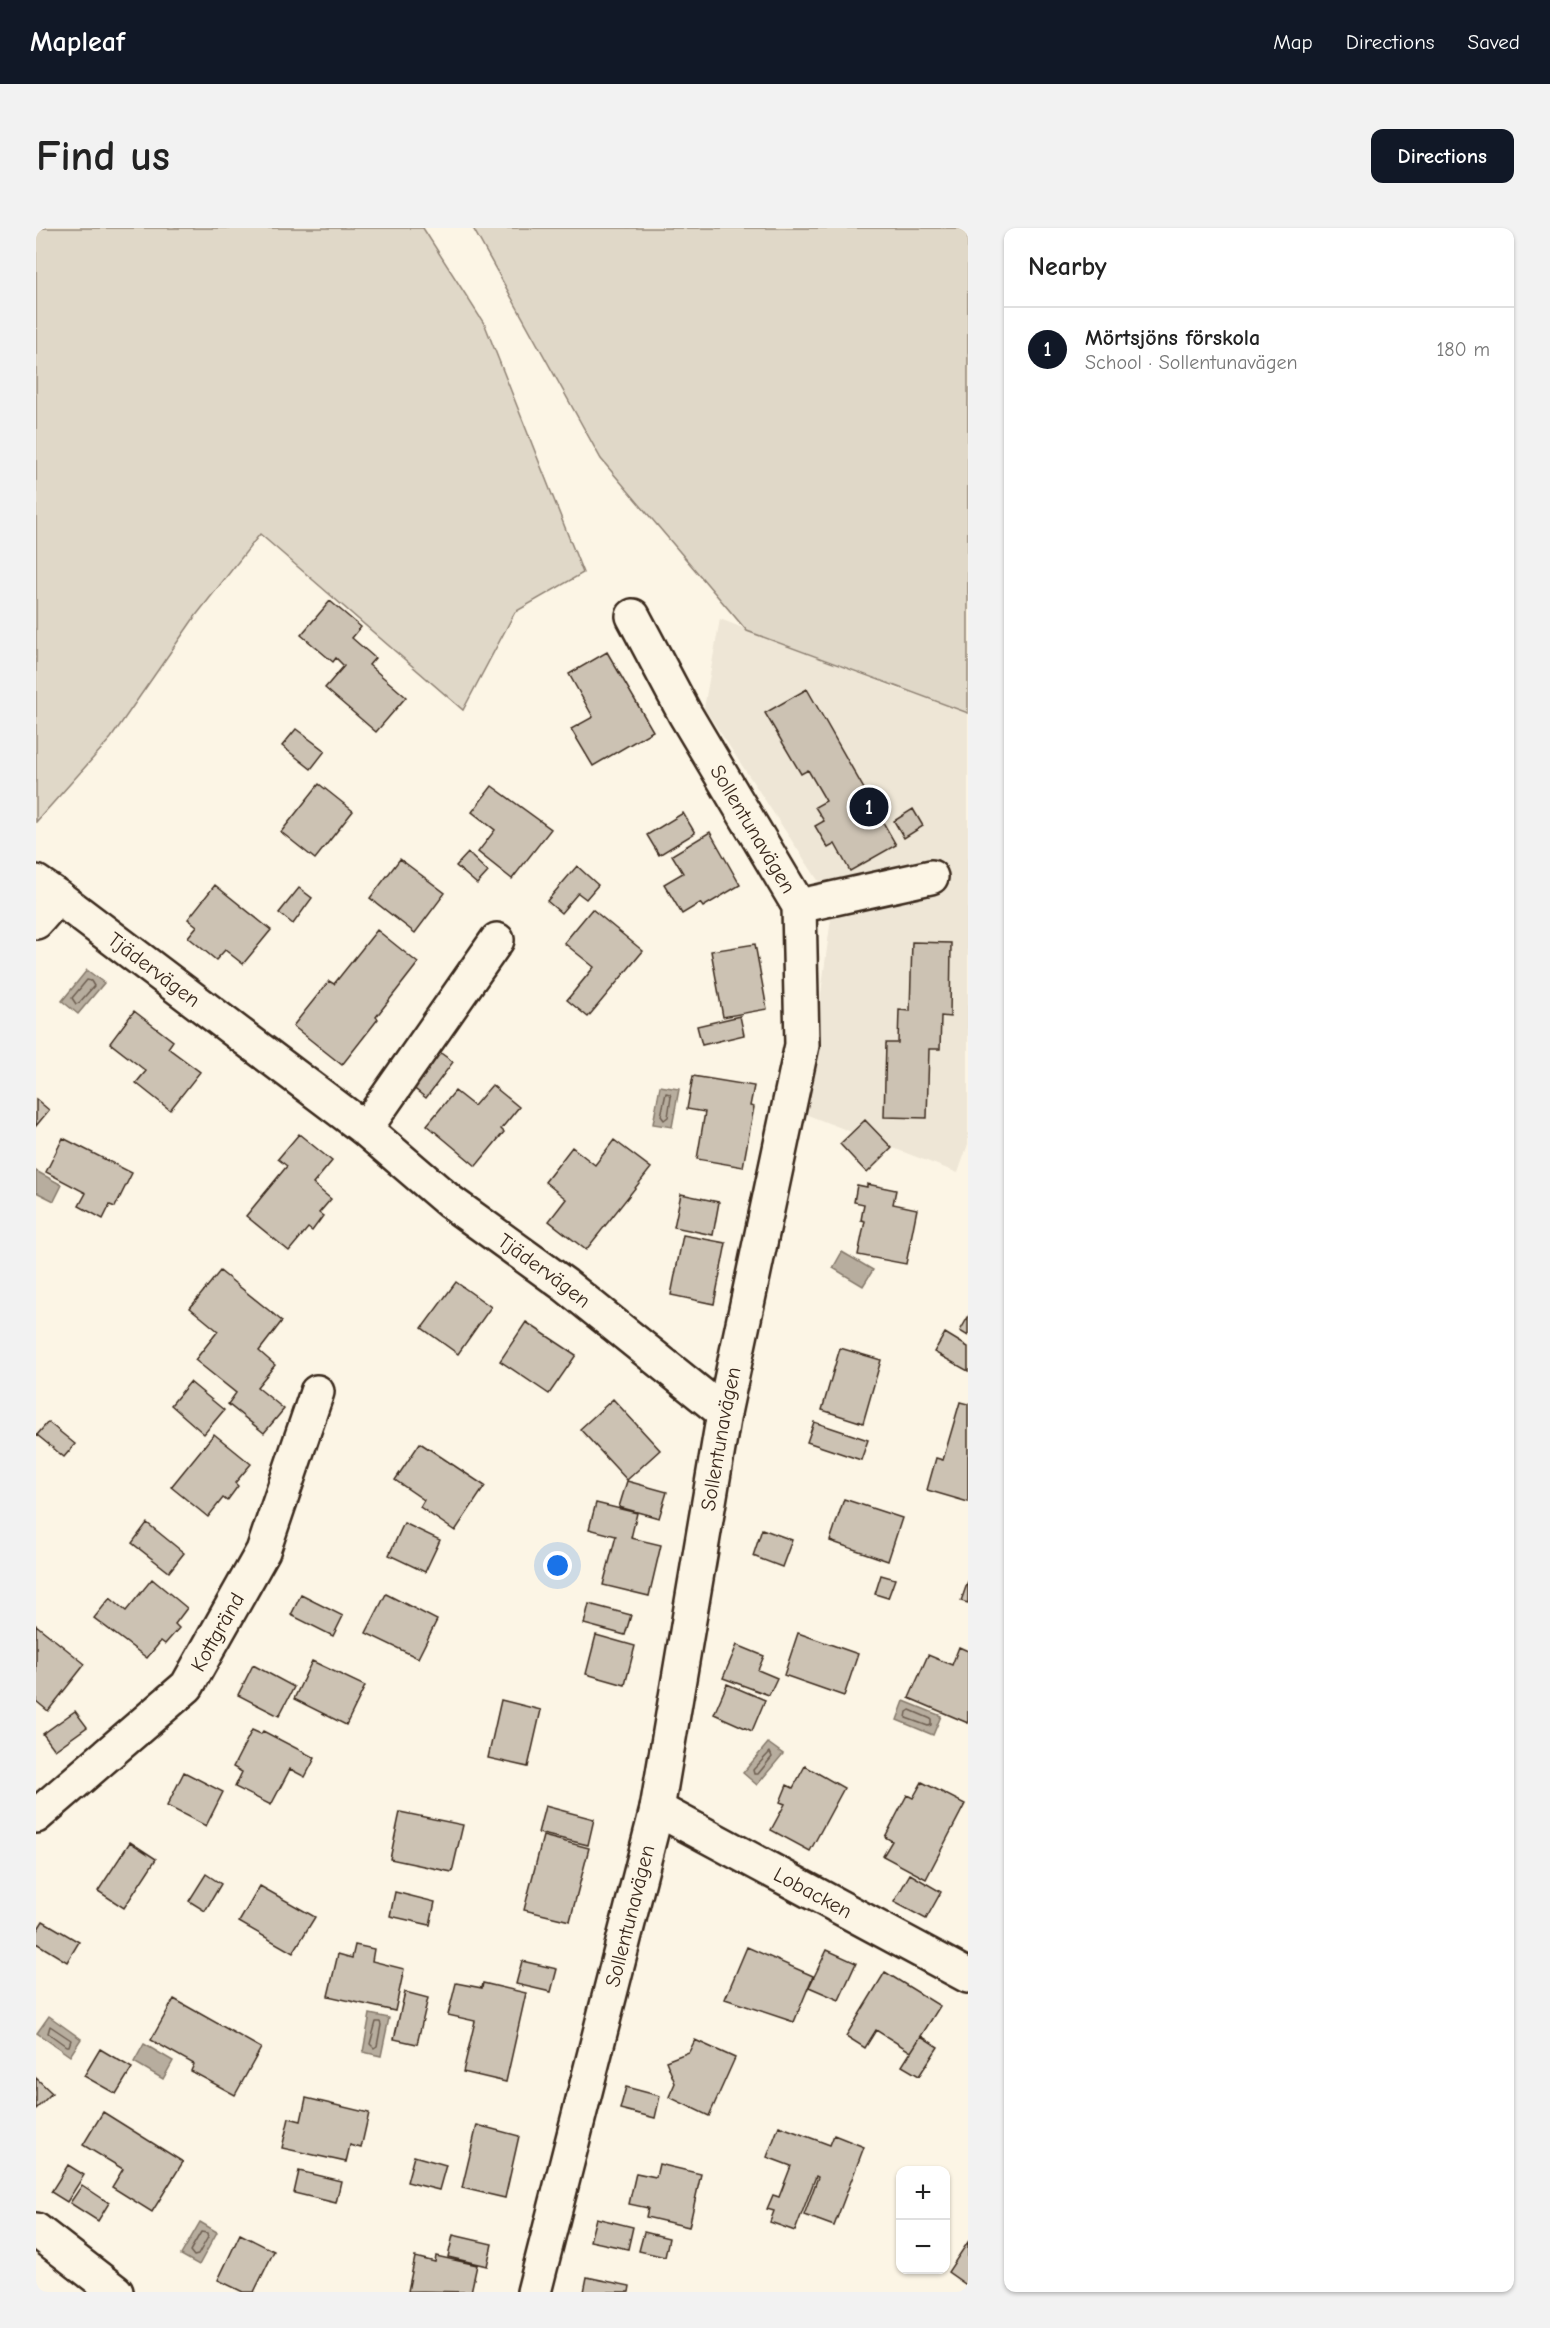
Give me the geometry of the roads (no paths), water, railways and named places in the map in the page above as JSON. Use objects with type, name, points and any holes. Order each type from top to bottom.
[{"type":"street","name":"Sollentunavägen","points":[[534,2292],[657,1809],[724,1413],[802,1045],[799,906],[685,714],[633,616]]},
{"type":"street","points":[[799,906],[931,877]]},
{"type":"street","name":"Tjädervägen","points":[[36,922],[47,890],[365,1129],[449,1202],[565,1285],[724,1413]]},
{"type":"street","points":[[365,1129],[497,940]]},
{"type":"street","name":"Kottgränd","points":[[36,1816],[187,1686],[263,1551],[317,1392]]},
{"type":"street","name":"Lobacken","points":[[657,1809],[968,1976]]},
{"type":"street","points":[[36,2230],[116,2292]]},
{"type":"water","points":[[87,970],[104,983],[78,1014],[62,1001]]},
{"type":"water","points":[[660,1086],[679,1089],[672,1127],[653,1124]]},
{"type":"water","points":[[36,1171],[62,1185],[54,1201],[36,1192]]},
{"type":"water","points":[[842,1252],[873,1270],[863,1286],[833,1268]]},
{"type":"water","points":[[904,1701],[941,1716],[933,1735],[897,1720]]},
{"type":"water","points":[[768,1743],[783,1754],[757,1785],[743,1773]]},
{"type":"water","points":[[370,2014],[389,2018],[381,2056],[363,2052]]},
{"type":"water","points":[[49,2016],[81,2039],[70,2056],[37,2033]]},
{"type":"water","points":[[144,2044],[173,2061],[163,2079],[134,2062]]},
{"type":"water","points":[[200,2222],[217,2232],[199,2265],[181,2255]]},
{"type":"place","name":"Mörtsjöns förskola","points":[[869,807]]}]
